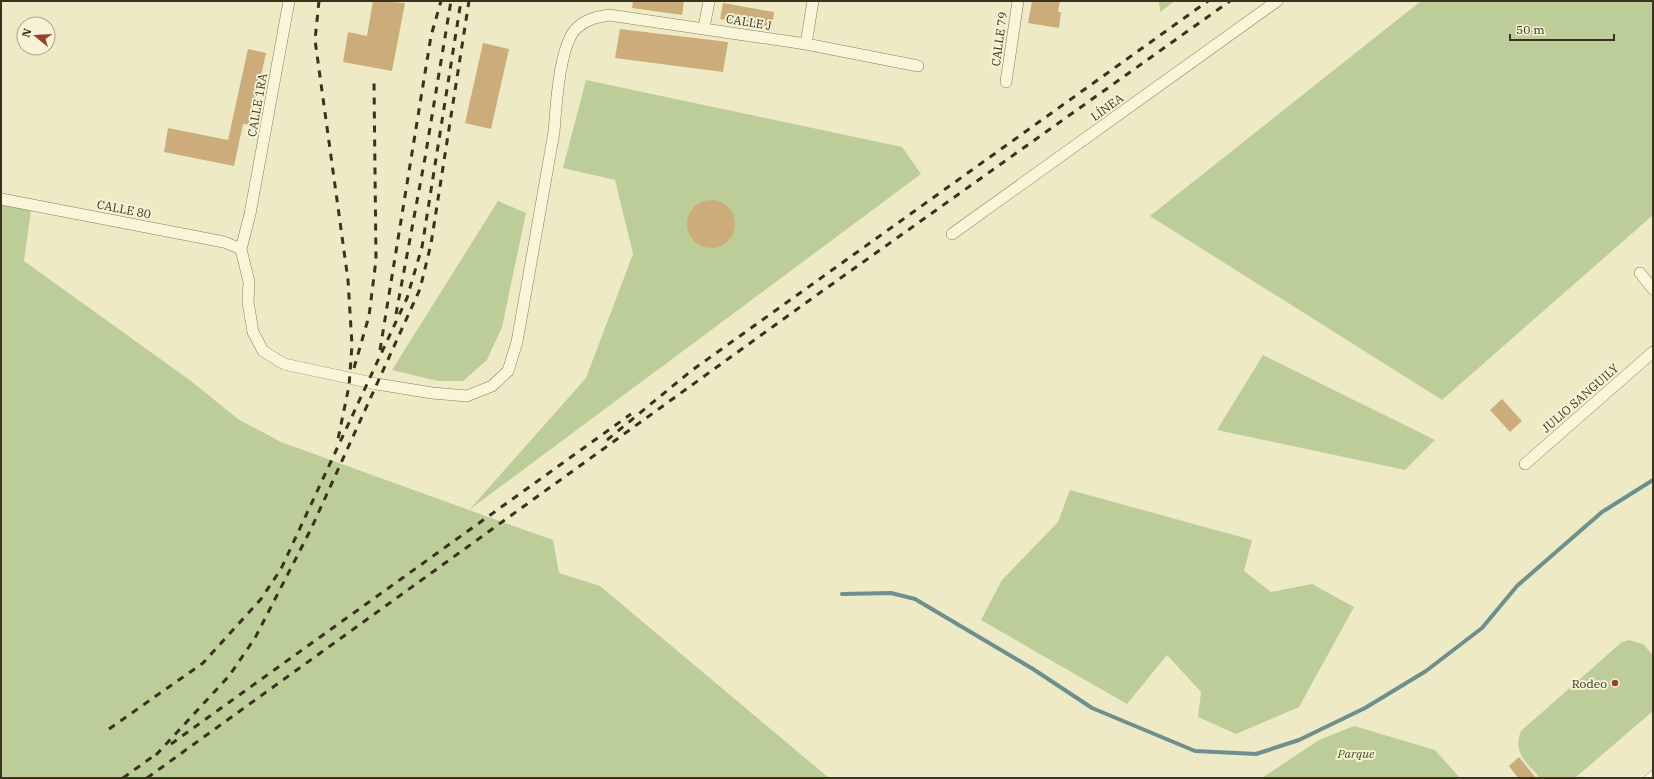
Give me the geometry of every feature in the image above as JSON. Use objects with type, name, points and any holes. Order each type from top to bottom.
[{"type":"street","name":"CALLE 1RA","points":[[240,249],[250,214],[289,1]]},
{"type":"street","points":[[704,28],[709,1]]},
{"type":"street","points":[[806,44],[813,1]]},
{"type":"street","name":"CALLE 79","points":[[1006,82],[1018,1]]},
{"type":"street","name":"LÍNEA","points":[[952,234],[1277,1]]},
{"type":"street","name":"CALLE J","points":[[240,249],[249,282],[248,302],[253,332],[263,351],[284,364],[341,377],[432,394],[467,396],[492,386],[508,371],[517,342],[554,132],[556,103],[565,49],[570,36],[577,27],[591,18],[609,15],[806,44],[918,66]]},
{"type":"street","name":"CALLE 80","points":[[1,199],[224,242],[240,249]]},
{"type":"street","points":[[1640,273],[1653,289]]},
{"type":"street","name":"JULIO SANGUILY","points":[[1525,464],[1653,352]]},
{"type":"lane","points":[[1647,778],[1653,773]]},
{"type":"green space","points":[[1159,1],[1175,1],[1160,12]]},
{"type":"green space","points":[[1421,1],[1653,1],[1653,215],[1442,400],[1150,216]]},
{"type":"green space","points":[[586,80],[902,147],[921,174],[469,510],[586,378],[633,254],[615,180],[563,168]]},
{"type":"green space","points":[[498,201],[526,213],[502,327],[487,360],[463,381],[438,381],[392,370]]},
{"type":"green space","points":[[1,203],[31,210],[24,261],[191,381],[238,419],[281,442],[553,540],[559,573],[600,586],[829,778],[1,778]]},
{"type":"green space","points":[[1263,355],[1435,440],[1405,470],[1217,430]]},
{"type":"green space","points":[[1070,490],[1252,540],[1244,571],[1271,592],[1312,584],[1354,607],[1299,707],[1236,734],[1198,717],[1201,692],[1167,655],[1127,704],[981,620],[1002,580],[1058,522]]},
{"type":"green space","name":"Rodeo","points":[[1629,640],[1643,644],[1653,655],[1653,711],[1575,778],[1540,778],[1522,757],[1518,745],[1521,731],[1622,642]]},
{"type":"green space","name":"Parque","points":[[1354,726],[1435,750],[1460,778],[1262,778],[1319,740]]},
{"type":"building","points":[[373,1],[405,3],[392,71],[343,62],[348,32],[367,36]]},
{"type":"building","points":[[633,1],[684,1],[682,15],[632,8]]},
{"type":"building","points":[[1032,1],[1060,1],[1058,12],[1061,12],[1059,28],[1028,23]]},
{"type":"building","points":[[723,3],[774,12],[772,28],[720,19]]},
{"type":"building","points":[[620,29],[728,42],[723,72],[615,58]]},
{"type":"building","points":[[483,43],[509,49],[491,129],[465,123]]},
{"type":"building","points":[[248,49],[266,53],[250,125],[243,124],[234,166],[164,152],[168,128],[228,140]]},
{"type":"building","points":[[706,200],[716,200],[728,207],[735,219],[735,229],[728,241],[716,248],[706,248],[698,244],[691,237],[687,229],[687,219],[691,211],[698,204]]},
{"type":"building","points":[[1502,399],[1522,421],[1510,432],[1490,410]]},
{"type":"building","points":[[1519,757],[1536,778],[1518,778],[1509,766]]},
{"type":"waterway","points":[[842,594],[891,593],[915,599],[1033,669],[1092,708],[1195,751],[1256,754],[1299,740],[1365,708],[1426,671],[1482,628],[1517,586],[1602,512],[1653,480]]},
{"type":"railway","points":[[319,1],[315,40],[348,280],[352,345],[349,386],[338,439]]},
{"type":"railway","points":[[380,350],[431,36],[441,1]]},
{"type":"railway","points":[[396,314],[425,158],[451,1]]},
{"type":"railway","points":[[109,729],[203,663],[261,599],[281,569],[407,298],[422,247],[461,1]]},
{"type":"railway","points":[[156,755],[229,676],[255,638],[311,529],[420,289],[431,244],[469,1]]},
{"type":"railway","points":[[607,440],[691,371],[1208,1]]},
{"type":"railway","points":[[147,778],[814,297],[1230,1]]},
{"type":"railway","points":[[354,368],[369,316],[376,260],[374,81]]},
{"type":"railway","points":[[171,744],[631,414]]},
{"type":"railway","points":[[123,778],[159,752]]},
{"type":"place","name":"Rodeo","points":[[1615,683]]}]
